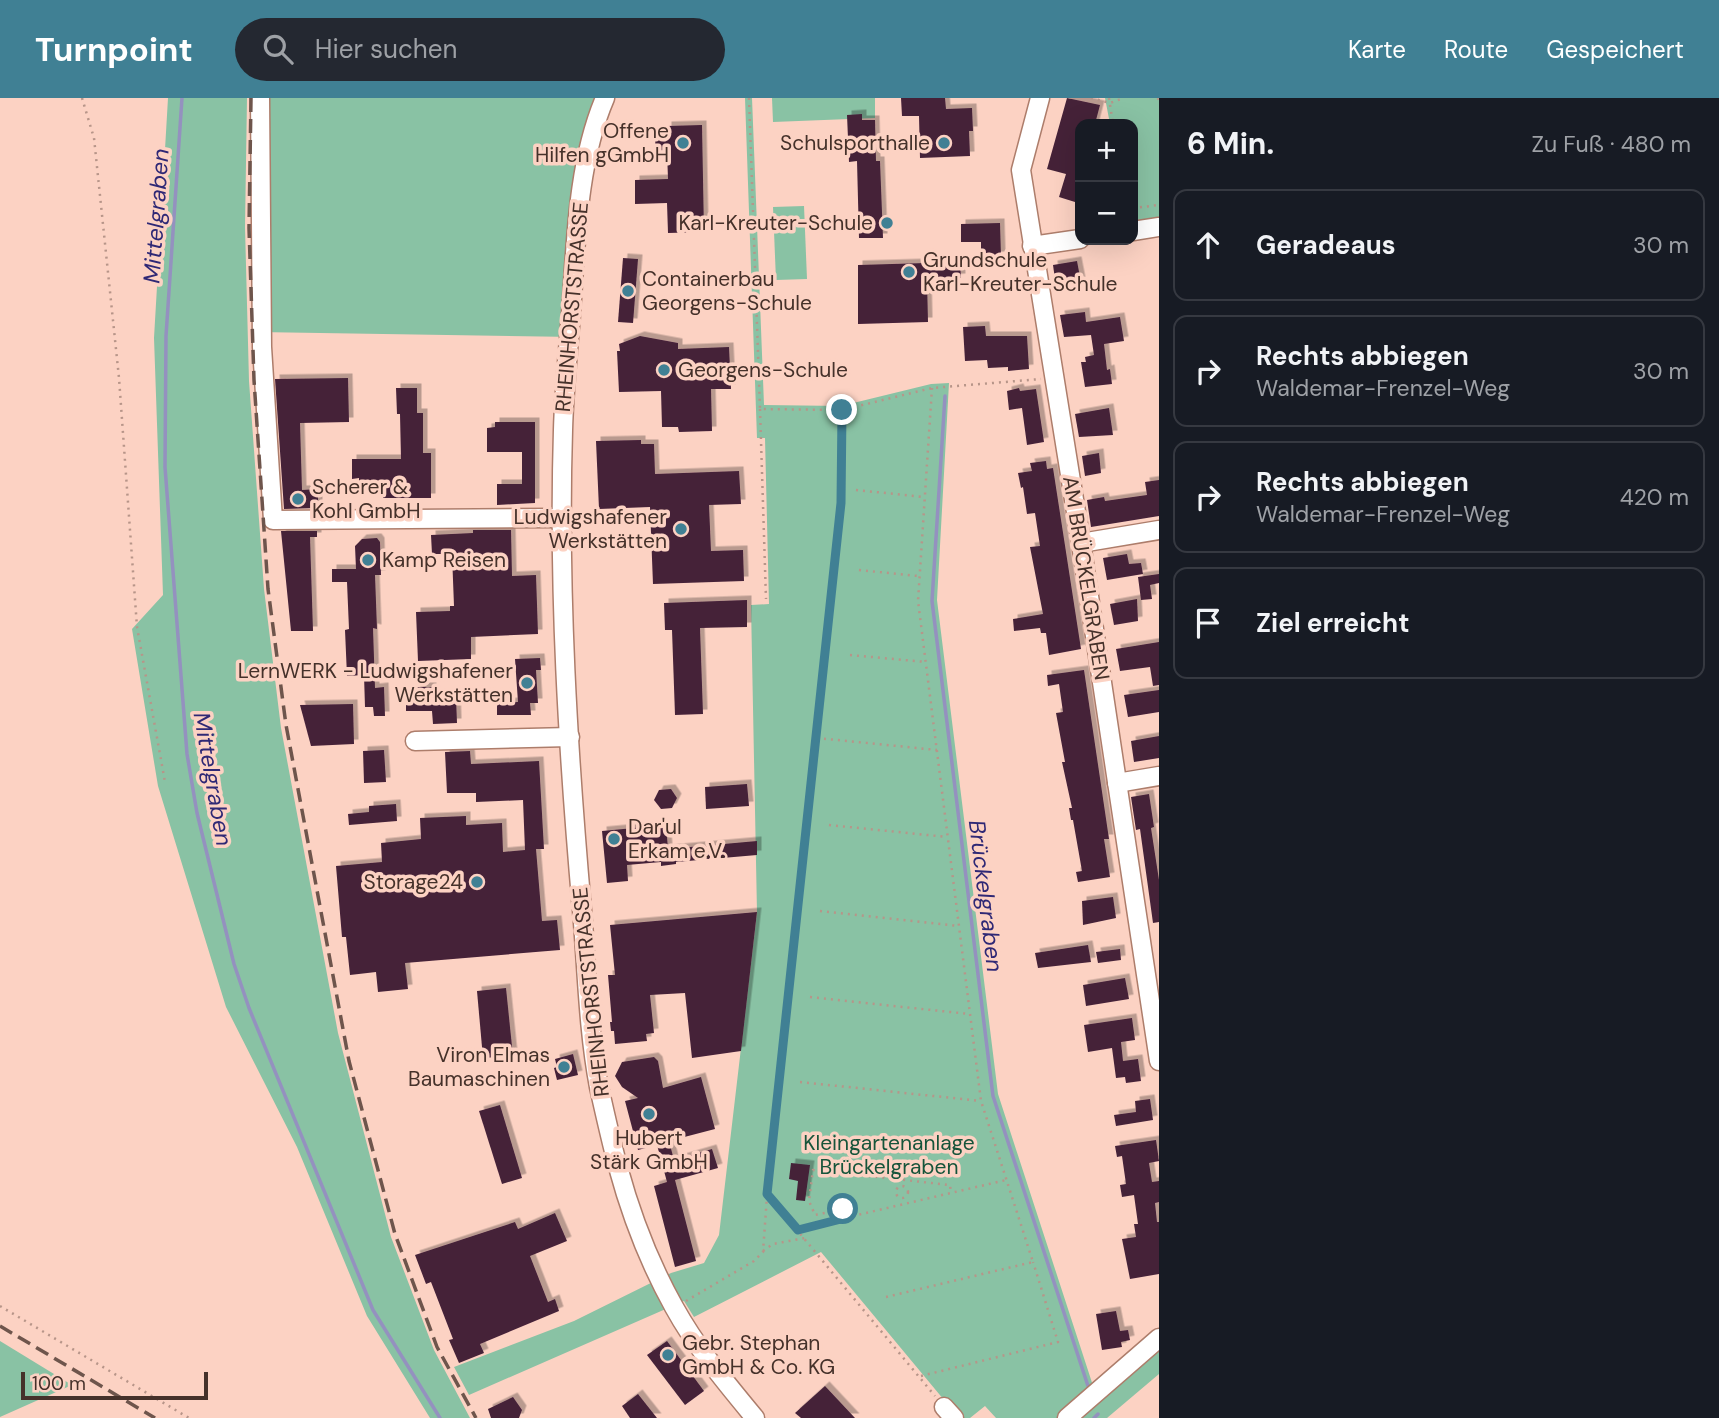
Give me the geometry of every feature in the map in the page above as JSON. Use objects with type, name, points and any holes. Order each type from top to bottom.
[{"type":"street","points":[[260,98],[262,348],[274,520],[562,518]]},
{"type":"street","name":"RHEINHORSTSTRASSE","points":[[605,98],[597,115],[582,186],[564,409],[562,518],[573,803],[592,1028],[599,1086],[631,1206],[674,1308],[702,1350],[755,1418]]},
{"type":"street","name":"AM BRÜCKELGRABEN","points":[[1040,98],[1021,170],[1081,543],[1159,1061]]},
{"type":"street","points":[[1138,230],[1159,227]]},
{"type":"street","points":[[1032,246],[1075,240]]},
{"type":"street","points":[[1081,543],[1159,530]]},
{"type":"street","points":[[415,741],[570,737]]},
{"type":"street","points":[[1117,783],[1159,776]]},
{"type":"street","points":[[1067,1418],[1159,1338]]},
{"type":"path","points":[[82,98],[94,138],[119,378],[137,627],[165,782]]},
{"type":"path","points":[[749,98],[766,599]]},
{"type":"path","points":[[1091,98],[1110,103],[1124,98]]},
{"type":"path","points":[[1109,98],[1112,119]]},
{"type":"path","points":[[1158,98],[1159,104]]},
{"type":"path","points":[[1138,207],[1159,205]]},
{"type":"path","points":[[760,409],[842,410],[932,388],[1054,378]]},
{"type":"path","points":[[920,1377],[1058,1342],[981,1101],[918,601],[932,388]]},
{"type":"path","points":[[763,1252],[841,503],[842,410]]},
{"type":"path","points":[[856,490],[925,497]]},
{"type":"path","points":[[859,570],[920,576]]},
{"type":"path","points":[[850,655],[926,662]]},
{"type":"path","points":[[817,738],[937,750]]},
{"type":"path","points":[[829,825],[948,837]]},
{"type":"path","points":[[820,911],[958,926]]},
{"type":"path","points":[[810,997],[970,1014]]},
{"type":"path","points":[[800,1082],[981,1101]]},
{"type":"path","points":[[845,1218],[843,1209],[815,1215],[809,1201],[813,1170],[950,1185],[951,1193]]},
{"type":"path","points":[[901,1180],[902,1186],[908,1192]]},
{"type":"path","points":[[798,1230],[1006,1180]]},
{"type":"path","points":[[897,1192],[902,1186]]},
{"type":"path","points":[[908,1192],[915,1191]]},
{"type":"path","points":[[890,1192],[897,1192]]},
{"type":"path","points":[[897,1192],[903,1204]]},
{"type":"path","points":[[902,1198],[906,1197],[908,1192]]},
{"type":"path","points":[[767,1194],[949,1412]]},
{"type":"path","points":[[674,1308],[754,1261],[773,1244],[805,1238]]},
{"type":"path","points":[[886,1297],[1033,1262]]},
{"type":"path","points":[[0,1306],[189,1418]]},
{"type":"green space","points":[[168,98],[247,98],[245,227],[249,381],[264,589],[281,728],[338,1033],[391,1237],[434,1350],[470,1418],[430,1418],[367,1316],[297,1147],[226,1007],[158,786],[132,629],[163,595],[154,338]]},
{"type":"green space","points":[[255,98],[612,98],[602,125],[589,184],[576,337],[257,332]]},
{"type":"green space","name":"Kleingartenanlage Brückelgraben","points":[[745,98],[752,98],[764,405],[841,406],[931,384],[949,383],[937,600],[998,1094],[1097,1398],[1159,1344],[1159,1374],[1107,1418],[996,1418],[985,1406],[970,1418],[959,1418],[821,1252],[694,1317],[684,1301],[469,1395],[454,1367],[574,1321],[671,1273],[704,1263],[719,1235],[757,912],[751,605],[769,604],[765,438],[757,438]]},
{"type":"green space","points":[[772,98],[875,98],[875,118],[773,122]]},
{"type":"green space","points":[[1105,98],[1159,98],[1159,221],[1138,224],[1138,119],[1109,119]]},
{"type":"green space","points":[[804,206],[807,279],[776,280],[773,207]]},
{"type":"green space","points":[[0,1341],[72,1385],[0,1417]]},
{"type":"building","name":"Schulsporthalle","points":[[901,98],[945,98],[946,109],[972,108],[970,156],[920,158],[919,116],[902,116]]},
{"type":"building","points":[[1067,98],[1100,105],[1096,119],[1075,119],[1075,202],[1059,197],[1066,174],[1047,169]]},
{"type":"building","points":[[862,114],[862,120],[875,120],[876,161],[880,161],[883,238],[859,238],[857,161],[849,162],[847,115]]},
{"type":"building","points":[[702,125],[704,232],[668,233],[667,203],[635,204],[635,180],[668,179],[667,151],[656,151],[655,139],[667,139],[667,126]]},
{"type":"building","points":[[1000,223],[1001,256],[981,257],[981,242],[961,242],[961,224]]},
{"type":"building","name":"Containerbau Georgens-Schule","points":[[623,258],[638,259],[633,323],[618,322]]},
{"type":"building","points":[[1077,261],[1081,282],[1056,286],[1053,265]]},
{"type":"building","points":[[960,262],[961,278],[927,280],[928,322],[858,324],[858,265]]},
{"type":"building","points":[[1085,312],[1086,322],[1120,317],[1124,341],[1104,344],[1107,370],[1110,369],[1112,384],[1085,387],[1081,362],[1086,362],[1085,357],[1094,355],[1091,335],[1064,337],[1060,315]]},
{"type":"building","points":[[985,326],[986,336],[1027,336],[1029,369],[1008,371],[1008,367],[988,368],[987,360],[965,361],[963,327]]},
{"type":"building","points":[[640,336],[678,343],[678,349],[729,347],[731,389],[711,389],[712,431],[679,432],[678,427],[662,427],[661,391],[619,392],[619,344]]},
{"type":"building","points":[[348,378],[349,422],[300,423],[302,490],[318,489],[318,508],[284,509],[275,379]]},
{"type":"building","points":[[396,388],[417,388],[417,413],[423,413],[423,453],[431,453],[431,498],[383,498],[383,492],[359,492],[359,478],[352,479],[352,459],[401,459],[400,414],[397,414]]},
{"type":"building","points":[[1019,388],[1020,391],[1036,389],[1044,442],[1027,445],[1022,408],[1009,410],[1007,391]]},
{"type":"building","points":[[1109,408],[1113,435],[1079,437],[1075,414]]},
{"type":"building","points":[[495,422],[535,422],[535,503],[497,505],[497,484],[522,484],[522,452],[487,452],[487,428],[495,427]]},
{"type":"building","name":"Ludwigshafener Werkstätten","points":[[641,440],[641,444],[654,444],[655,474],[739,471],[741,504],[709,505],[711,551],[743,550],[744,581],[653,584],[650,507],[599,509],[596,441]]},
{"type":"building","points":[[1099,453],[1101,473],[1085,476],[1082,456]]},
{"type":"building","points":[[1046,461],[1047,469],[1053,468],[1081,649],[1049,655],[1046,633],[1041,633],[1040,628],[1014,631],[1013,619],[1043,614],[1030,547],[1040,546],[1035,513],[1027,514],[1018,473],[1032,471],[1030,463]]},
{"type":"building","points":[[1159,480],[1159,516],[1091,527],[1087,500],[1104,497],[1105,501],[1147,495],[1145,482]]},
{"type":"building","points":[[473,530],[511,530],[512,576],[536,575],[538,634],[471,637],[471,659],[418,661],[416,612],[450,611],[450,606],[454,606],[452,554],[432,554],[431,535],[473,533]]},
{"type":"building","points":[[281,531],[317,531],[317,537],[310,537],[313,631],[291,631]]},
{"type":"building","points":[[377,538],[380,542],[381,575],[375,575],[375,688],[384,687],[385,716],[374,716],[373,707],[365,707],[364,675],[347,676],[347,582],[332,582],[332,569],[356,569],[355,546],[362,539]]},
{"type":"building","points":[[1127,554],[1129,564],[1141,563],[1143,574],[1107,580],[1103,558]]},
{"type":"building","points":[[1159,574],[1159,583],[1150,585],[1152,599],[1141,600],[1138,577]]},
{"type":"building","points":[[1137,599],[1138,621],[1114,625],[1110,604]]},
{"type":"building","points":[[747,600],[747,627],[700,628],[703,714],[675,715],[672,630],[665,630],[664,603]]},
{"type":"building","points":[[1159,642],[1159,685],[1153,686],[1150,667],[1120,671],[1116,649]]},
{"type":"building","name":"LernWERK - Ludwigshafener Werkstätten","points":[[540,658],[541,670],[536,670],[538,703],[530,703],[531,715],[497,715],[497,703],[518,702],[515,659]]},
{"type":"building","points":[[1084,670],[1109,839],[1104,839],[1110,877],[1078,882],[1076,872],[1082,871],[1069,808],[1072,808],[1062,762],[1065,762],[1056,713],[1063,712],[1059,684],[1048,686],[1047,675]]},
{"type":"building","points":[[415,687],[432,687],[432,699],[456,698],[457,723],[433,724],[432,711],[406,711],[406,692],[416,692]]},
{"type":"building","points":[[1159,690],[1159,712],[1128,717],[1124,695]]},
{"type":"building","points":[[353,704],[354,744],[311,746],[300,705]]},
{"type":"building","points":[[1159,736],[1159,758],[1134,762],[1131,741]]},
{"type":"building","points":[[384,750],[386,782],[364,783],[363,751]]},
{"type":"building","points":[[470,751],[471,764],[539,761],[544,849],[536,849],[542,921],[557,920],[560,950],[405,963],[408,989],[378,992],[376,972],[350,975],[346,937],[342,937],[336,866],[382,862],[381,843],[421,839],[420,818],[466,816],[466,825],[502,823],[503,852],[525,850],[523,800],[476,802],[476,793],[447,793],[445,752]]},
{"type":"building","points":[[747,784],[749,806],[706,809],[705,787]]},
{"type":"building","points":[[671,789],[677,798],[672,808],[661,809],[654,800],[659,790]]},
{"type":"building","points":[[1149,794],[1159,880],[1159,922],[1153,923],[1140,829],[1136,830],[1131,797]]},
{"type":"building","points":[[396,804],[397,821],[349,825],[348,814],[369,812],[369,806]]},
{"type":"building","points":[[666,825],[668,849],[757,841],[757,855],[676,862],[661,866],[661,862],[627,865],[628,881],[607,883],[602,831]]},
{"type":"building","points":[[1113,897],[1116,918],[1083,925],[1082,901]]},
{"type":"building","points":[[757,912],[741,1051],[692,1058],[685,993],[650,995],[654,1033],[646,1034],[647,1041],[615,1044],[610,1022],[608,975],[615,975],[610,925]]},
{"type":"building","points":[[1088,945],[1091,962],[1038,968],[1035,953]]},
{"type":"building","points":[[1120,949],[1121,960],[1098,963],[1096,952]]},
{"type":"building","points":[[1125,978],[1129,999],[1086,1006],[1083,985]]},
{"type":"building","points":[[506,988],[513,1056],[483,1058],[477,991]]},
{"type":"building","points":[[1132,1018],[1135,1040],[1121,1042],[1123,1061],[1138,1059],[1141,1081],[1126,1083],[1125,1077],[1116,1078],[1112,1048],[1088,1052],[1084,1025]]},
{"type":"building","points":[[573,1054],[578,1075],[557,1080],[555,1059]]},
{"type":"building","points":[[654,1057],[658,1061],[663,1088],[701,1077],[715,1129],[669,1141],[674,1160],[712,1149],[718,1168],[675,1180],[696,1261],[675,1267],[654,1186],[667,1182],[657,1145],[638,1150],[625,1101],[638,1098],[622,1087],[615,1076],[622,1062]]},
{"type":"building","points":[[1150,1099],[1153,1120],[1116,1126],[1114,1115],[1136,1112],[1135,1101]]},
{"type":"building","points":[[500,1105],[522,1178],[502,1184],[479,1111]]},
{"type":"building","points":[[1156,1140],[1159,1161],[1149,1163],[1152,1182],[1159,1181],[1159,1202],[1155,1203],[1159,1222],[1159,1274],[1130,1279],[1122,1239],[1136,1237],[1134,1224],[1138,1224],[1134,1195],[1122,1197],[1120,1185],[1126,1184],[1122,1156],[1117,1157],[1115,1146]]},
{"type":"building","points":[[791,1163],[810,1165],[805,1201],[796,1200],[798,1181],[789,1179]]},
{"type":"building","points":[[555,1213],[567,1241],[530,1256],[548,1302],[555,1299],[559,1311],[480,1344],[484,1353],[459,1363],[449,1340],[453,1339],[431,1282],[426,1284],[415,1255],[515,1222],[518,1229]]},
{"type":"building","points":[[1116,1311],[1120,1331],[1128,1330],[1130,1340],[1121,1342],[1122,1347],[1102,1350],[1096,1314]]},
{"type":"building","points":[[667,1341],[704,1391],[685,1405],[647,1355]]},
{"type":"building","points":[[825,1386],[855,1418],[801,1418],[795,1413]]},
{"type":"building","points":[[638,1394],[657,1418],[630,1418],[622,1406]]},
{"type":"building","points":[[513,1397],[522,1410],[519,1418],[491,1418],[488,1409]]},
{"type":"waterway","name":"Mittelgraben","points":[[182,98],[166,336],[165,467],[187,754],[197,813],[234,964],[249,1008],[373,1310],[440,1418]]},
{"type":"waterway","name":"Brückelgraben","points":[[945,396],[932,601],[993,1096],[1088,1386]]},
{"type":"waterway","name":"Brückelgraben","points":[[1094,1418],[1098,1414]]},
{"type":"railway","points":[[251,98],[249,228],[254,380],[268,589],[286,725],[349,1061],[395,1234],[437,1347],[476,1418]]},
{"type":"railway","points":[[0,1326],[155,1418]]},
{"type":"place","name":"Offene Hilfen gGmbH","points":[[683,143]]},
{"type":"place","name":"Schulsporthalle","points":[[944,143]]},
{"type":"place","name":"Karl-Kreuter-Schule","points":[[887,223]]},
{"type":"place","name":"Grundschule Karl-Kreuter-Schule","points":[[909,272]]},
{"type":"place","name":"Containerbau Georgens-Schule","points":[[628,291]]},
{"type":"place","name":"Georgens-Schule","points":[[664,370]]},
{"type":"place","name":"Scherer & Kohl GmbH","points":[[298,499]]},
{"type":"place","name":"Ludwigshafener Werkstätten","points":[[681,529]]},
{"type":"place","name":"Kamp Reisen","points":[[368,560]]},
{"type":"place","name":"LernWERK - Ludwigshafener Werkstätten","points":[[527,683]]},
{"type":"place","name":"Dar'ul Erkam e.V.","points":[[614,839]]},
{"type":"place","name":"Storage24","points":[[477,882]]},
{"type":"place","name":"Viron Elmas Baumaschinen","points":[[564,1067]]},
{"type":"place","name":"Hubert Stärk GmbH","points":[[649,1114]]},
{"type":"place","name":"Gebr. Stephan GmbH & Co. KG","points":[[668,1355]]},
{"type":"route","points":[[842,410],[841,503],[767,1194],[798,1230],[845,1218],[843,1209]]}]
